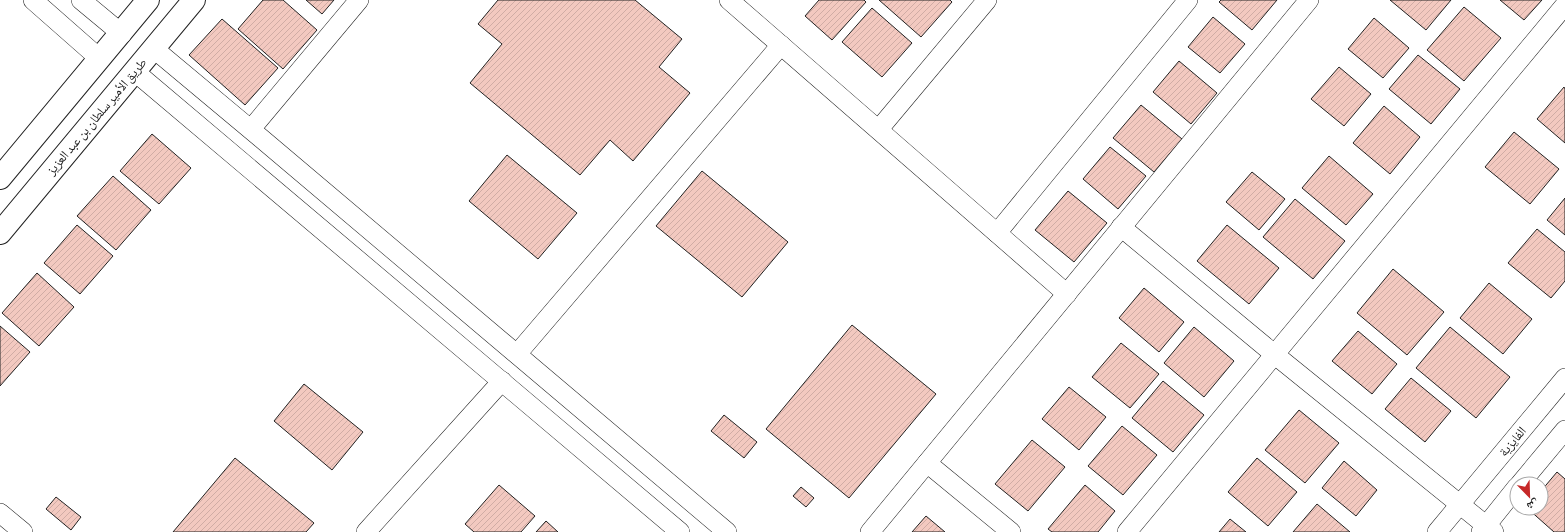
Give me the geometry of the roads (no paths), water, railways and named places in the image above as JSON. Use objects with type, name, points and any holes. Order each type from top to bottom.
[{"type":"main road","points":[[0,178],[100,58],[122,34],[148,0]]},
{"type":"main road","name":"طريق الأمير سلطان بن عبد العزيز","points":[[0,233],[194,0]]},
{"type":"street","points":[[33,0],[100,58]]},
{"type":"street","points":[[82,0],[122,34]]},
{"type":"street","points":[[251,129],[359,0]]},
{"type":"street","points":[[878,130],[987,0]]},
{"type":"street","points":[[997,233],[1188,0]]},
{"type":"street","points":[[870,532],[1309,0]]},
{"type":"street","points":[[737,3],[781,45],[1067,294]]},
{"type":"street","points":[[1127,532],[1565,5]]},
{"type":"street","points":[[517,354],[781,45]]},
{"type":"street","points":[[153,48],[251,129],[727,532]]},
{"type":"street","points":[[134,71],[680,532]]},
{"type":"street","points":[[1121,227],[1274,354],[1460,504],[1487,530],[1509,498]]},
{"type":"street","name":"الفايزية","points":[[1444,530],[1460,504],[1565,378]]},
{"type":"street","points":[[366,532],[502,381]]},
{"type":"street","points":[[1527,476],[1565,430]]},
{"type":"street","points":[[926,463],[1011,532]]},
{"type":"street","points":[[0,513],[23,532]]}]
